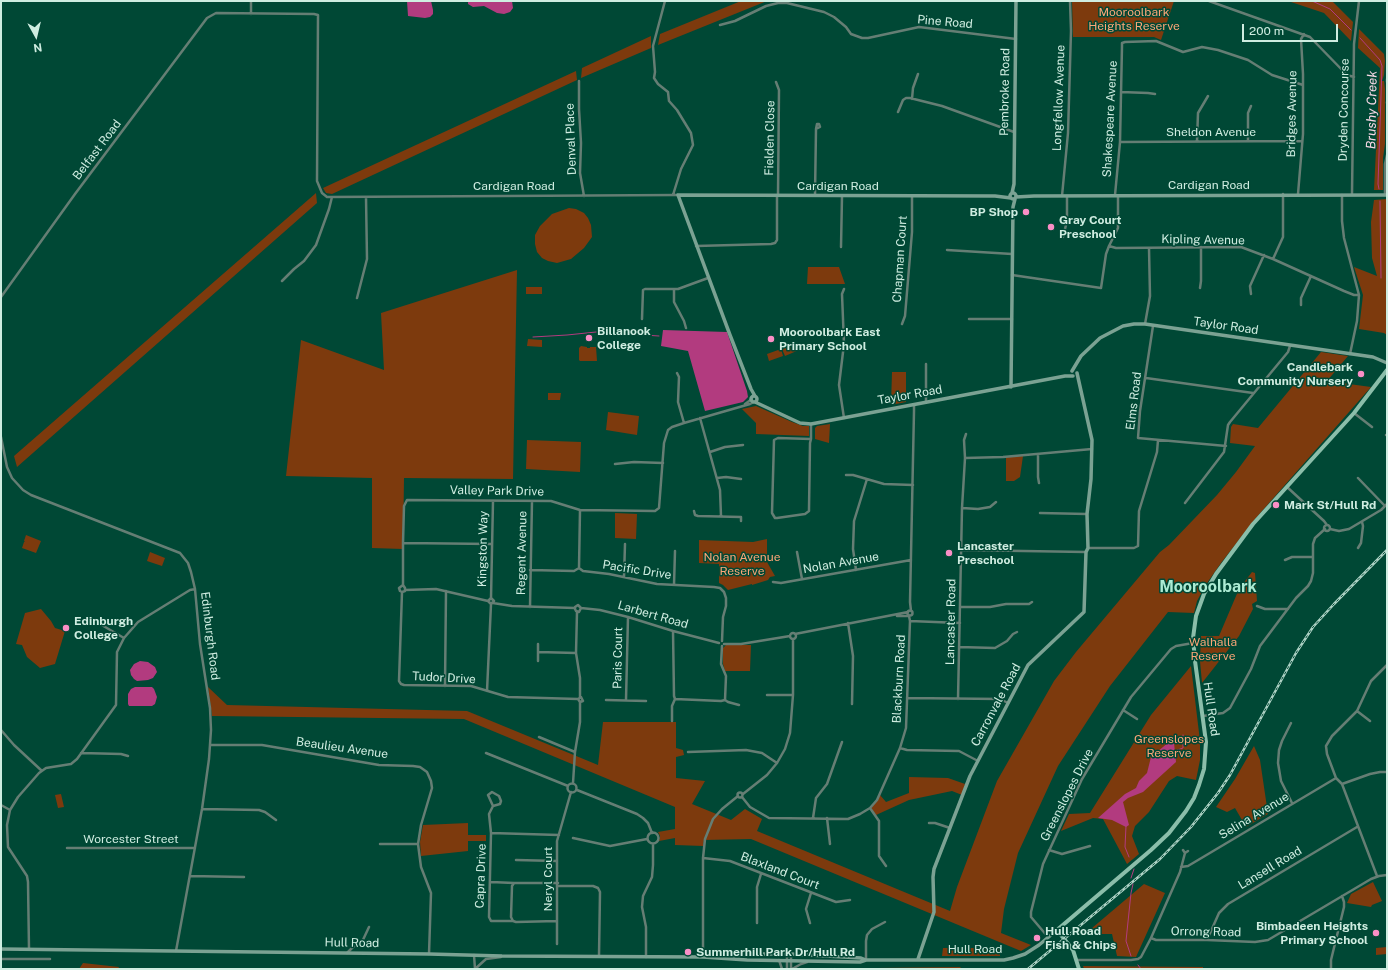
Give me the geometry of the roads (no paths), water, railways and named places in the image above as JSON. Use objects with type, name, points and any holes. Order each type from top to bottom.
[{"type":"main road","name":"Hull Road","points":[[1057,930],[1169,833],[1194,798],[1204,769],[1206,742],[1193,643],[1194,627],[1198,610],[1209,584],[1254,524],[1354,413],[1387,370]]},
{"type":"main road","points":[[1057,930],[1072,948],[1079,969]]},
{"type":"street","points":[[251,1],[251,14],[318,15],[317,180],[322,193],[327,197],[332,197],[330,209],[316,245],[304,260],[282,281]]},
{"type":"street","points":[[615,464],[634,462],[663,462],[666,432],[672,426],[750,404],[754,399],[675,195],[680,169],[693,145],[691,133],[677,110],[669,101],[668,92],[658,84],[654,78],[653,46],[665,1]]},
{"type":"street","name":"Pembroke Road","points":[[1011,387],[1016,1]]},
{"type":"street","name":"Longfellow Avenue","points":[[1062,196],[1068,133],[1071,31],[1070,1]]},
{"type":"street","points":[[1209,1],[1310,37],[1347,75],[1354,77]]},
{"type":"street","name":"Dryden Concourse","points":[[1352,194],[1354,44],[1359,1]]},
{"type":"street","name":"Pine Road","points":[[720,25],[735,21],[766,6],[787,2],[829,15],[846,26],[851,34],[862,38],[919,27],[1016,39]]},
{"type":"street","name":"Belfast Road","points":[[1,297],[75,194],[207,18],[216,14],[251,14]]},
{"type":"street","name":"Bridges Avenue","points":[[1298,194],[1302,141],[1303,85],[1301,40],[1304,34]]},
{"type":"street","name":"Shakespeare Avenue","points":[[1109,246],[1118,228],[1117,195],[1120,142],[1122,43],[1152,40],[1183,52],[1202,47],[1218,50],[1248,60],[1272,75],[1303,85]]},
{"type":"street","points":[[912,98],[913,88],[918,74]]},
{"type":"street","name":"Denval Place","points":[[579,80],[581,143],[580,173],[584,196]]},
{"type":"street","name":"Fielden Close","points":[[696,246],[771,244],[775,243],[777,240],[780,97],[776,82]]},
{"type":"street","points":[[1121,92],[1155,94]]},
{"type":"street","points":[[1197,141],[1198,113],[1208,96]]},
{"type":"street","points":[[898,112],[904,99],[912,98],[942,106],[1014,132]]},
{"type":"street","points":[[1248,141],[1248,113],[1251,106]]},
{"type":"street","points":[[815,196],[816,129]]},
{"type":"street","name":"Sheldon Avenue","points":[[1120,142],[1302,141]]},
{"type":"street","points":[[1386,195],[1385,164],[1387,155]]},
{"type":"street","points":[[1273,259],[1283,237],[1283,194]]},
{"type":"street","name":"Cardigan Road","points":[[332,197],[675,195],[1386,195]]},
{"type":"street","points":[[1342,195],[1342,222],[1344,238],[1359,295],[1357,321],[1350,354]]},
{"type":"street","points":[[841,247],[842,196]]},
{"type":"street","name":"Chapman Court","points":[[902,324],[912,232],[912,196]]},
{"type":"street","points":[[1063,237],[1068,221],[1067,196]]},
{"type":"street","points":[[357,298],[367,259],[366,197]]},
{"type":"street","points":[[1012,275],[1101,288],[1106,254],[1109,246]]},
{"type":"street","name":"Kipling Avenue","points":[[1109,246],[1116,248],[1245,248],[1354,295],[1359,295]]},
{"type":"street","points":[[1200,288],[1202,281],[1201,247]]},
{"type":"street","points":[[1145,324],[1150,296],[1149,248]]},
{"type":"street","points":[[947,250],[1012,254]]},
{"type":"street","points":[[1250,294],[1250,286],[1264,255]]},
{"type":"street","points":[[1301,305],[1301,298],[1311,276]]},
{"type":"street","points":[[642,319],[643,290],[674,289],[708,278]]},
{"type":"street","points":[[674,289],[674,302],[686,328]]},
{"type":"street","points":[[844,289],[842,294],[844,344],[839,385],[844,418]]},
{"type":"street","points":[[969,319],[1012,319]]},
{"type":"street","name":"Taylor Road","points":[[754,399],[800,423],[811,424],[1011,387],[1074,374],[1075,364],[1080,356],[1100,338],[1112,330],[1123,326],[1145,324],[1374,357],[1387,363]]},
{"type":"street","name":"Elms Road","points":[[1153,326],[1140,411],[1138,438],[1226,446]]},
{"type":"street","points":[[1184,504],[1224,452],[1228,426],[1253,393],[1288,352],[1290,346]]},
{"type":"street","points":[[926,364],[926,403]]},
{"type":"street","points":[[677,373],[679,378],[678,402],[684,423]]},
{"type":"street","name":"Carronvale Road","points":[[918,959],[934,912],[934,869],[970,776],[1009,704],[1028,665],[1084,612],[1086,552],[1088,548],[1087,514],[1091,479],[1092,449],[1091,433],[1074,374]]},
{"type":"street","points":[[1146,378],[1253,393]]},
{"type":"street","name":"Blackburn Road","points":[[741,796],[756,812],[769,818],[848,819],[870,808],[877,800],[900,748],[906,728],[910,621],[914,405]]},
{"type":"street","points":[[1354,413],[1372,427]]},
{"type":"street","points":[[700,418],[721,495],[720,516]]},
{"type":"street","points":[[811,424],[811,439],[808,511],[805,514],[774,518],[772,514],[774,440],[778,438],[811,439]]},
{"type":"street","name":"Lancaster Road","points":[[958,699],[962,508],[965,458],[964,440],[966,434]]},
{"type":"street","name":"Edinburgh Road","points":[[1,436],[9,471],[12,478],[23,490],[31,495],[180,553],[188,563],[195,589],[200,644],[210,708],[210,745],[202,809],[176,951]]},
{"type":"street","points":[[1088,548],[1134,548],[1138,546],[1139,512],[1157,452],[1158,440]]},
{"type":"street","points":[[710,452],[725,447],[743,445]]},
{"type":"street","points":[[965,458],[1092,449]]},
{"type":"street","points":[[1038,454],[1038,477],[1040,483]]},
{"type":"street","name":"Valley Park Drive","points":[[403,543],[405,502],[410,499],[493,501],[532,500],[556,502],[580,510],[658,510],[663,462]]},
{"type":"street","points":[[846,475],[853,475],[884,484],[913,485]]},
{"type":"street","points":[[717,478],[726,477],[741,479]]},
{"type":"street","points":[[1325,529],[1328,531],[1330,529],[1343,531],[1362,522],[1386,505],[1358,478]]},
{"type":"street","points":[[856,570],[853,549],[854,521],[867,479]]},
{"type":"street","points":[[1287,487],[1324,521],[1330,529]]},
{"type":"street","name":"Regent Avenue","points":[[530,607],[532,500]]},
{"type":"street","name":"Kingston Way","points":[[491,598],[493,501]]},
{"type":"street","points":[[962,508],[978,509],[990,507],[996,502]]},
{"type":"street","points":[[530,570],[574,571],[578,568],[580,510]]},
{"type":"street","points":[[694,511],[695,515],[698,516],[741,517],[741,521]]},
{"type":"street","points":[[1040,513],[1087,514]]},
{"type":"street","points":[[1358,548],[1361,543],[1362,522]]},
{"type":"street","points":[[1202,716],[1223,713],[1228,710],[1251,668],[1260,646],[1311,581],[1313,573],[1314,540],[1327,525]]},
{"type":"street","points":[[405,590],[403,585],[403,543],[492,544]]},
{"type":"street","points":[[624,577],[625,544]]},
{"type":"street","points":[[961,550],[1086,552]]},
{"type":"street","points":[[674,585],[675,551]]},
{"type":"street","points":[[797,552],[802,580]]},
{"type":"street","points":[[1285,560],[1292,557],[1313,557]]},
{"type":"street","name":"Nolan Avenue","points":[[773,582],[781,583],[802,580],[911,560]]},
{"type":"street","name":"Pacific Drive","points":[[578,568],[583,571],[657,584],[720,588],[724,592],[726,598],[726,606],[723,617],[722,643]]},
{"type":"street","points":[[403,585],[399,588],[402,592],[405,590],[436,589],[492,603],[512,606],[575,608],[578,605],[581,608],[580,611],[577,612]]},
{"type":"street","points":[[29,950],[28,882],[27,876],[8,848],[7,825],[10,810],[18,797],[42,770],[54,766],[71,764],[81,753],[116,705],[117,652],[124,638],[138,622],[190,590],[195,589]]},
{"type":"street","points":[[444,686],[446,591]]},
{"type":"street","name":"Tudor Drive","points":[[402,592],[399,681],[404,685],[471,686],[508,697],[579,698]]},
{"type":"street","points":[[488,601],[491,598]]},
{"type":"street","points":[[491,598],[493,600],[492,603]]},
{"type":"street","points":[[960,607],[990,607],[1006,604],[1029,604],[1032,602]]},
{"type":"street","name":"Kingston Way","points":[[488,691],[492,603]]},
{"type":"street","points":[[1257,606],[1265,609],[1288,609]]},
{"type":"street","points":[[573,783],[575,752],[580,722],[580,678],[576,653],[577,612],[575,611],[575,608]]},
{"type":"street","name":"Larbert Road","points":[[581,608],[600,610],[673,631],[722,643],[741,644],[790,636],[791,633],[795,634]]},
{"type":"street","points":[[703,957],[704,839],[711,822],[722,808],[741,796],[768,775],[785,749],[790,733],[793,695],[793,639],[796,638],[795,634],[848,623],[909,613]]},
{"type":"street","points":[[88,617],[124,638]]},
{"type":"street","name":"Paris Court","points":[[626,700],[628,617]]},
{"type":"street","points":[[910,621],[960,623]]},
{"type":"street","points":[[848,623],[853,656],[852,704]]},
{"type":"street","points":[[672,721],[672,706],[675,699],[673,631]]},
{"type":"street","points":[[959,647],[995,648],[1007,641],[1017,632]]},
{"type":"street","points":[[790,636],[790,638],[793,639]]},
{"type":"street","points":[[722,643],[721,664],[726,676],[724,700]]},
{"type":"street","name":"Greenslopes Drive","points":[[1048,937],[1030,914],[1043,864],[1082,779],[1123,710],[1171,649],[1176,646],[1193,643]]},
{"type":"street","points":[[538,644],[538,661]]},
{"type":"street","points":[[538,652],[576,653]]},
{"type":"street","points":[[1386,666],[1387,670]]},
{"type":"street","points":[[1377,876],[1357,827],[1342,784],[1336,778],[1327,754],[1326,746],[1332,736],[1357,710],[1371,681],[1386,666]]},
{"type":"street","points":[[767,694],[793,695]]},
{"type":"street","points":[[907,698],[1000,699],[1009,704]]},
{"type":"street","points":[[675,699],[724,700],[739,705]]},
{"type":"street","name":"Paris Court","points":[[606,700],[646,701]]},
{"type":"street","points":[[1123,710],[1137,719]]},
{"type":"street","points":[[1357,710],[1370,721]]},
{"type":"street","points":[[1291,723],[1279,750],[1278,763],[1281,781],[1292,804]]},
{"type":"street","points":[[1,730],[14,745],[42,770]]},
{"type":"street","points":[[540,737],[575,752]]},
{"type":"street","points":[[813,818],[816,798],[827,784],[842,742]]},
{"type":"street","name":"Beaulieu Avenue","points":[[210,745],[262,745],[379,765],[413,766],[420,768],[430,776],[432,785],[430,798],[421,825],[418,844],[422,867],[431,893],[429,954]]},
{"type":"street","points":[[900,748],[907,750],[959,751],[978,761]]},
{"type":"street","points":[[688,752],[746,750],[762,754],[777,763]]},
{"type":"street","points":[[81,753],[121,754],[128,756]]},
{"type":"street","points":[[486,753],[568,786]]},
{"type":"street","points":[[1342,784],[1370,774],[1387,772]]},
{"type":"street","name":"Selina Avenue","points":[[1181,867],[1188,866],[1336,778]]},
{"type":"street","points":[[568,786],[573,783]]},
{"type":"street","points":[[573,783],[577,785],[577,790]]},
{"type":"street","points":[[568,786],[568,790],[571,792],[577,790],[637,814],[648,823],[652,833],[657,835],[658,838],[653,844],[652,877],[643,896],[642,907],[646,927],[646,957]]},
{"type":"street","points":[[492,792],[496,794],[501,801],[500,804],[493,806],[488,795],[492,792]]},
{"type":"street","name":"Neryl Court","points":[[557,944],[557,841],[571,792]]},
{"type":"street","points":[[1,805],[10,810]]},
{"type":"street","name":"Capra Drive","points":[[493,806],[489,814],[491,834],[489,919],[493,921],[513,921]]},
{"type":"street","points":[[870,808],[879,821],[879,856],[886,866]]},
{"type":"street","points":[[202,809],[259,810],[265,812],[276,820]]},
{"type":"street","points":[[827,818],[830,844]]},
{"type":"street","points":[[929,823],[950,828]]},
{"type":"street","name":"Lansell Road","points":[[1207,940],[1219,913],[1228,904],[1357,827]]},
{"type":"street","points":[[573,838],[610,846],[647,839],[652,833]]},
{"type":"street","points":[[491,834],[559,835]]},
{"type":"street","points":[[647,839],[653,844]]},
{"type":"street","points":[[380,844],[418,844]]},
{"type":"street","points":[[1049,850],[1062,854],[1090,846]]},
{"type":"street","name":"Worcester Street","points":[[67,848],[195,848]]},
{"type":"street","points":[[1077,960],[1138,959],[1143,955],[1181,867],[1186,851]]},
{"type":"street","name":"Blaxland Court","points":[[703,858],[730,861],[836,902],[850,900]]},
{"type":"street","points":[[516,860],[557,861]]},
{"type":"street","points":[[756,923],[757,887],[761,874]]},
{"type":"street","name":"Orrong Road","points":[[1150,938],[1156,940],[1255,942],[1268,940],[1377,876],[1387,875]]},
{"type":"street","points":[[190,876],[244,878]]},
{"type":"street","points":[[490,882],[558,884],[593,886],[598,888],[600,892],[599,956]]},
{"type":"street","points":[[514,883],[512,886],[511,917],[513,921],[558,921]]},
{"type":"street","points":[[810,923],[806,909],[811,893]]},
{"type":"street","points":[[1331,969],[1331,960],[1344,907],[1342,896]]},
{"type":"street","points":[[866,960],[867,935],[872,929],[885,922]]},
{"type":"street","points":[[346,953],[362,942],[369,927]]},
{"type":"street","name":"Hull Road","points":[[703,957],[741,960],[860,962],[866,960],[918,959],[994,960],[1013,958],[1033,949],[1057,930]]},
{"type":"street","name":"Hull Road","points":[[1,949],[646,957],[789,954],[861,958],[866,960]]},
{"type":"street","points":[[787,969],[789,954]]},
{"type":"street","points":[[474,955],[476,969]]},
{"type":"street","points":[[476,969],[486,959],[502,956]]},
{"type":"street","points":[[1,959],[50,958]]},
{"type":"street","points":[[778,960],[782,969]]},
{"type":"street","points":[[789,960],[792,969],[806,962],[832,961]]},
{"type":"waterway","name":"Brushy Creek","points":[[1312,1],[1330,9],[1351,30]]},
{"type":"waterway","name":"Brushy Creek","points":[[1360,38],[1380,60],[1382,66],[1379,189]]},
{"type":"waterway","name":"Brushy Creek","points":[[1380,201],[1381,278]]},
{"type":"waterway","name":"Brushy Creek","points":[[533,337],[596,332],[659,336]]},
{"type":"waterway","points":[[1175,751],[1183,748],[1183,735]]},
{"type":"waterway","points":[[1126,826],[1125,847],[1129,857]]},
{"type":"waterway","points":[[1131,878],[1134,869]]},
{"type":"waterway","points":[[1131,956],[1126,941],[1133,884]]},
{"type":"waterway","points":[[1138,965],[1141,969]]},
{"type":"railway","points":[[1028,969],[1160,859],[1191,827],[1218,793],[1230,775],[1296,653],[1313,627],[1387,550]]},
{"type":"place","name":"BP Shop","points":[[1026,212]]},
{"type":"place","name":"Gray Court Preschool","points":[[1051,227]]},
{"type":"place","name":"Billanook College","points":[[589,338]]},
{"type":"place","name":"Mooroolbark East Primary School","points":[[771,339]]},
{"type":"place","name":"Candlebark Community Nursery","points":[[1361,374]]},
{"type":"place","name":"Mark St/Hull Rd","points":[[1276,505]]},
{"type":"place","name":"Lancaster Preschool","points":[[949,553]]},
{"type":"place","name":"Edinburgh College","points":[[66,628]]},
{"type":"place","name":"Bimbadeen Heights Primary School","points":[[1376,933]]},
{"type":"place","name":"Hull Road Fish & Chips","points":[[1037,938]]},
{"type":"place","name":"Summerhill Park Dr/Hull Rd","points":[[688,952]]},
{"type":"district","name":"Mooroolbark","points":[[1208,587]]},
{"type":"park label","name":"Mooroolbark Heights Reserve","points":[[1134,19]]},
{"type":"park label","name":"Nolan Avenue Reserve","points":[[742,564]]},
{"type":"park label","name":"Walhalla Reserve","points":[[1213,649]]},
{"type":"park label","name":"Greenslopes Reserve","points":[[1169,746]]}]
